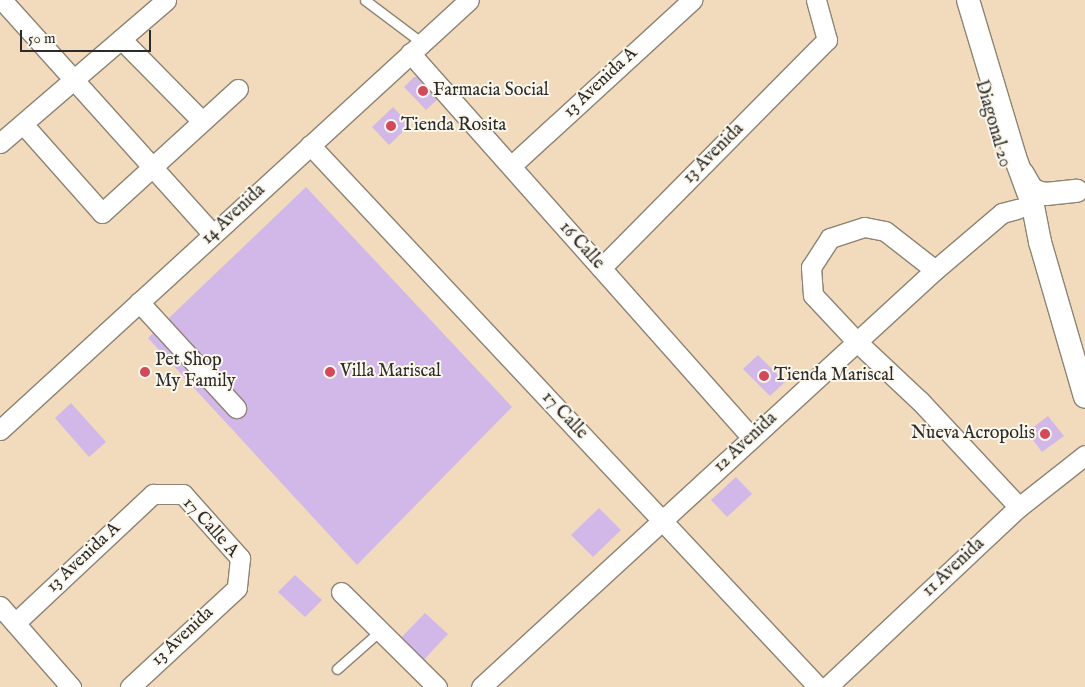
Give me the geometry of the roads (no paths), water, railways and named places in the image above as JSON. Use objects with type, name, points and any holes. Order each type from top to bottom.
[{"type":"street","points":[[2,0],[213,234]]},
{"type":"street","points":[[0,143],[166,0]]},
{"type":"street","name":"14 Avenida","points":[[0,430],[469,0]]},
{"type":"street","name":"13 Avenida A","points":[[511,166],[692,0]]},
{"type":"street","name":"13 Avenida","points":[[601,268],[828,40],[816,0]]},
{"type":"street","name":"Diagonal 20","points":[[956,0],[1025,208],[1040,242],[1085,397]]},
{"type":"street","name":"Diagonal 20","points":[[968,0],[1015,158],[1025,208]]},
{"type":"street","points":[[122,39],[201,120]]},
{"type":"street","name":"16 Calle","points":[[416,48],[511,166],[752,438]]},
{"type":"street","points":[[23,124],[102,213],[201,120],[238,89]]},
{"type":"street","name":"17 Calle","points":[[310,145],[818,687]]},
{"type":"street","points":[[1015,158],[1031,188],[1037,192],[1046,194],[1081,190]]},
{"type":"street","name":"12 Avenida","points":[[481,687],[856,341],[1002,213],[1025,208],[1081,190]]},
{"type":"street","points":[[935,270],[885,231],[864,228],[830,238],[811,267],[813,295],[856,341],[920,401],[1019,507]]},
{"type":"street","points":[[139,302],[236,408]]},
{"type":"street","name":"11 Avenida","points":[[827,687],[1019,507],[1085,455]]},
{"type":"street","name":"13 Avenida A","points":[[15,623],[153,494]]},
{"type":"street","name":"17 Calle A","points":[[153,494],[184,494],[240,558],[237,588]]},
{"type":"street","name":"13 Avenida","points":[[130,687],[237,588]]},
{"type":"street","points":[[341,592],[437,687]]},
{"type":"street","points":[[0,606],[71,687]]},
{"type":"lane","points":[[365,0],[416,48]]},
{"type":"lane","points":[[337,668],[380,631]]},
{"type":"place","name":"Farmacia Social","points":[[423,91]]},
{"type":"place","name":"Tienda Rosita","points":[[391,126]]},
{"type":"place","name":"Pet Shop My Family","points":[[145,372]]},
{"type":"place","name":"Villa Mariscal","points":[[330,372]]},
{"type":"place","name":"Tienda Mariscal","points":[[764,376]]},
{"type":"place","name":"Nueva Acropolis","points":[[1045,434]]}]
